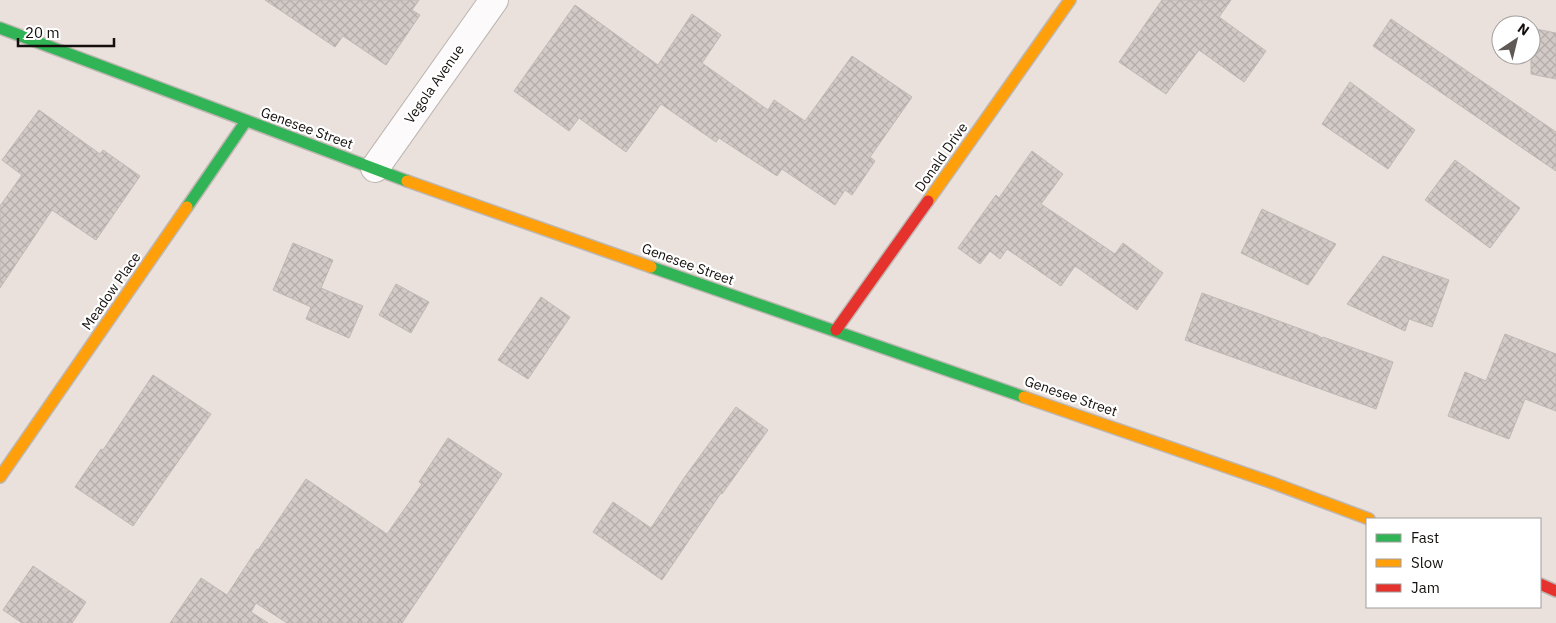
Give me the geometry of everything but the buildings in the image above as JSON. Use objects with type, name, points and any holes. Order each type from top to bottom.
[{"type":"main road","name":"Donald Drive","points":[[836,330],[1070,0]]},
{"type":"main road","name":"Genesee Street","points":[[0,28],[473,205],[1270,482],[1366,518]]},
{"type":"main road","name":"Meadow Place","points":[[0,477],[246,121]]},
{"type":"main road","points":[[1541,584],[1556,591]]},
{"type":"street","name":"Vegola Avenue","points":[[375,168],[494,0]]},
{"type":"traffic: fast","points":[[0,28],[407,181]]},
{"type":"traffic: fast","points":[[187,207],[246,121]]},
{"type":"traffic: fast","points":[[651,267],[1024,397]]},
{"type":"traffic: slow","points":[[928,201],[1070,0]]},
{"type":"traffic: slow","points":[[407,181],[651,267]]},
{"type":"traffic: slow","points":[[0,477],[187,207]]},
{"type":"traffic: slow","points":[[1024,397],[1270,482],[1366,518]]},
{"type":"traffic: jam","points":[[836,330],[928,201]]},
{"type":"traffic: jam","points":[[1541,584],[1556,591]]}]
